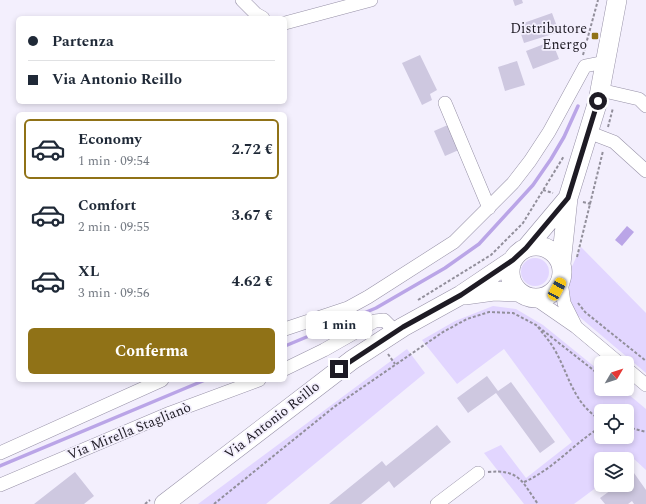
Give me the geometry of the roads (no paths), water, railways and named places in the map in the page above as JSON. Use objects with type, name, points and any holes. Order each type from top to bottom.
[{"type":"main road","points":[[566,268],[557,256],[543,247],[520,254],[510,268],[510,277],[526,295],[542,298],[557,289],[566,268],[568,198],[588,132],[608,92],[605,62],[618,0]]},
{"type":"main road","name":"Via Antonio Reillo","points":[[166,503],[352,360],[396,332],[461,295],[520,254],[568,198]]},
{"type":"main road","name":"Via Antonio Reillo","points":[[461,295],[494,291],[526,295]]},
{"type":"street","points":[[242,0],[260,16]]},
{"type":"street","points":[[287,22],[371,0]]},
{"type":"street","points":[[287,328],[348,308],[368,297],[454,242],[513,183],[530,161],[549,132],[585,66],[605,62]]},
{"type":"street","points":[[608,92],[638,100],[646,106]]},
{"type":"street","points":[[445,103],[489,208]]},
{"type":"street","points":[[588,132],[614,142],[646,171]]},
{"type":"street","points":[[566,268],[564,304],[576,327]]},
{"type":"street","points":[[526,295],[576,327],[611,356]]},
{"type":"street","points":[[287,367],[324,350],[375,321],[384,320],[396,332]]},
{"type":"street","points":[[634,375],[646,385]]},
{"type":"street","points":[[0,453],[158,382]]},
{"type":"street","name":"Via Mirella Staglianò","points":[[0,485],[170,413],[254,382]]},
{"type":"street","points":[[437,504],[478,473]]},
{"type":"waterway","points":[[287,345],[376,308],[445,268],[479,244],[533,185],[564,137],[578,106]]},
{"type":"waterway","points":[[0,466],[200,382]]},
{"type":"place","name":"Distributore Energo","points":[[595,36]]}]
